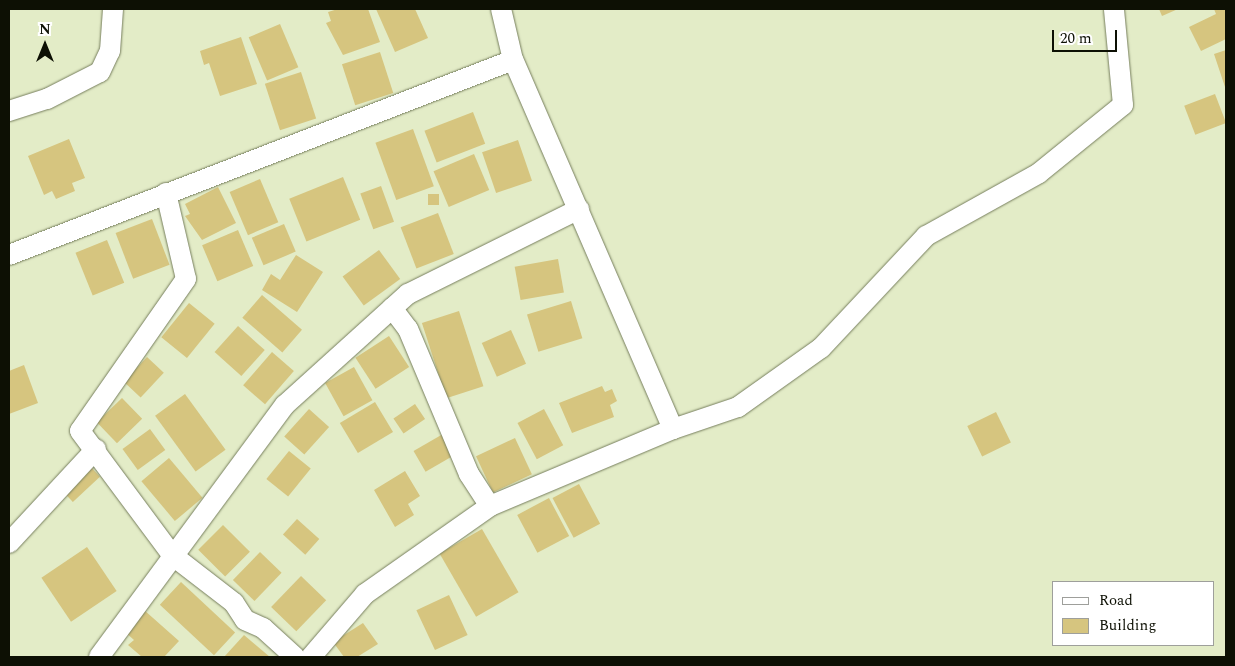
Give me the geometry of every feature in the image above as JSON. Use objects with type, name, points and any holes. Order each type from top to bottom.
[{"type":"street","points":[[9,111],[47,99],[100,72],[110,51],[113,9]]},
{"type":"street","points":[[501,9],[513,60],[673,429]]},
{"type":"street","points":[[311,657],[365,594],[490,506],[673,429],[738,407],[821,348],[926,236],[1039,174],[1123,105],[1114,9]]},
{"type":"street","points":[[9,255],[513,60]]},
{"type":"street","points":[[166,193],[186,279],[80,431],[96,448],[172,555],[234,603],[245,620],[263,628],[295,657]]},
{"type":"street","points":[[99,657],[172,555],[285,405],[408,294],[579,209]]},
{"type":"street","points":[[392,308],[408,329],[469,474],[490,506]]},
{"type":"street","points":[[9,544],[96,448]]},
{"type":"building","points":[[338,9],[368,9],[380,42],[343,55],[326,23],[331,21],[328,12]]},
{"type":"building","points":[[376,9],[415,9],[428,38],[395,52]]},
{"type":"building","points":[[1159,9],[1178,9],[1162,16]]},
{"type":"building","points":[[1214,9],[1226,9],[1226,39],[1201,51],[1189,27],[1216,14]]},
{"type":"building","points":[[280,24],[298,67],[267,81],[249,37]]},
{"type":"building","points":[[241,37],[257,84],[220,96],[209,63],[204,65],[200,51]]},
{"type":"building","points":[[1226,50],[1226,90],[1214,54]]},
{"type":"building","points":[[380,52],[393,93],[355,105],[342,64]]},
{"type":"building","points":[[301,72],[316,119],[280,130],[265,84]]},
{"type":"building","points":[[1215,94],[1226,123],[1195,135],[1184,106]]},
{"type":"building","points":[[473,112],[485,144],[437,162],[424,131]]},
{"type":"building","points":[[413,129],[434,186],[396,200],[375,143]]},
{"type":"building","points":[[69,139],[85,178],[72,183],[75,191],[56,199],[52,191],[44,195],[28,156]]},
{"type":"building","points":[[518,140],[532,181],[496,193],[482,152]]},
{"type":"building","points":[[474,154],[489,190],[449,207],[433,171]]},
{"type":"building","points":[[343,177],[360,220],[306,241],[289,199]]},
{"type":"building","points":[[260,179],[278,222],[248,235],[230,192]]},
{"type":"building","points":[[381,186],[394,222],[373,229],[360,194]]},
{"type":"building","points":[[218,187],[236,223],[202,240],[185,216],[190,214],[185,204]]},
{"type":"building","points":[[428,194],[439,194],[439,205],[428,205]]},
{"type":"building","points":[[438,213],[454,254],[416,268],[401,227]]},
{"type":"building","points":[[152,219],[170,265],[133,279],[116,233]]},
{"type":"building","points":[[284,224],[296,252],[264,265],[252,238]]},
{"type":"building","points":[[238,230],[253,266],[217,281],[202,245]]},
{"type":"building","points":[[107,240],[124,283],[93,295],[75,253]]},
{"type":"building","points":[[379,250],[400,279],[364,306],[343,276]]},
{"type":"building","points":[[296,255],[323,272],[297,312],[262,290],[271,274],[280,280]]},
{"type":"building","points":[[558,259],[564,292],[521,300],[515,267]]},
{"type":"building","points":[[262,295],[302,330],[282,352],[242,318]]},
{"type":"building","points":[[571,301],[582,338],[538,352],[527,314]]},
{"type":"building","points":[[189,303],[215,324],[187,358],[161,337]]},
{"type":"building","points":[[459,311],[483,386],[446,398],[422,323]]},
{"type":"building","points":[[238,326],[265,350],[241,376],[215,352]]},
{"type":"building","points":[[511,330],[526,364],[497,377],[482,343]]},
{"type":"building","points":[[389,336],[409,367],[376,389],[355,358]]},
{"type":"building","points":[[272,352],[294,371],[265,404],[243,385]]},
{"type":"building","points":[[147,357],[164,373],[141,398],[124,382]]},
{"type":"building","points":[[24,365],[38,403],[9,414],[9,371]]},
{"type":"building","points":[[354,367],[372,400],[344,416],[325,383]]},
{"type":"building","points":[[602,386],[605,392],[612,389],[617,401],[610,405],[614,417],[572,433],[559,403]]},
{"type":"building","points":[[185,394],[226,450],[196,472],[155,416]]},
{"type":"building","points":[[122,398],[142,419],[117,443],[97,422]]},
{"type":"building","points":[[375,402],[393,432],[358,453],[340,423]]},
{"type":"building","points":[[415,404],[425,419],[404,433],[393,419]]},
{"type":"building","points":[[309,409],[329,427],[304,455],[284,436]]},
{"type":"building","points":[[544,409],[563,445],[537,459],[518,423]]},
{"type":"building","points":[[996,412],[1011,443],[982,457],[967,426]]},
{"type":"building","points":[[150,429],[165,450],[138,470],[122,449]]},
{"type":"building","points":[[443,434],[455,455],[426,472],[414,451]]},
{"type":"building","points":[[515,438],[532,474],[493,492],[476,456]]},
{"type":"building","points":[[289,451],[311,469],[288,497],[266,479]]},
{"type":"building","points":[[169,458],[202,498],[175,521],[141,481]]},
{"type":"building","points":[[89,465],[100,477],[73,502],[62,490]]},
{"type":"building","points":[[405,471],[420,496],[408,504],[414,515],[395,527],[374,490]]},
{"type":"building","points":[[579,484],[600,524],[574,538],[553,498]]},
{"type":"building","points":[[549,498],[569,536],[537,553],[517,515]]},
{"type":"building","points":[[297,519],[319,539],[305,555],[283,535]]},
{"type":"building","points":[[223,525],[250,552],[225,577],[198,550]]},
{"type":"building","points":[[482,529],[518,592],[476,617],[440,554]]},
{"type":"building","points":[[87,547],[117,591],[71,622],[41,578]]},
{"type":"building","points":[[260,552],[282,573],[254,601],[233,580]]},
{"type":"building","points":[[301,576],[326,600],[296,631],[271,607]]},
{"type":"building","points":[[181,582],[235,632],[214,655],[160,605]]},
{"type":"building","points":[[449,595],[468,635],[435,650],[416,610]]},
{"type":"building","points":[[144,610],[179,641],[164,657],[142,657],[128,645],[134,640],[125,632]]},
{"type":"building","points":[[363,623],[378,644],[357,657],[344,657],[333,642]]},
{"type":"building","points":[[244,635],[270,657],[224,657]]}]
